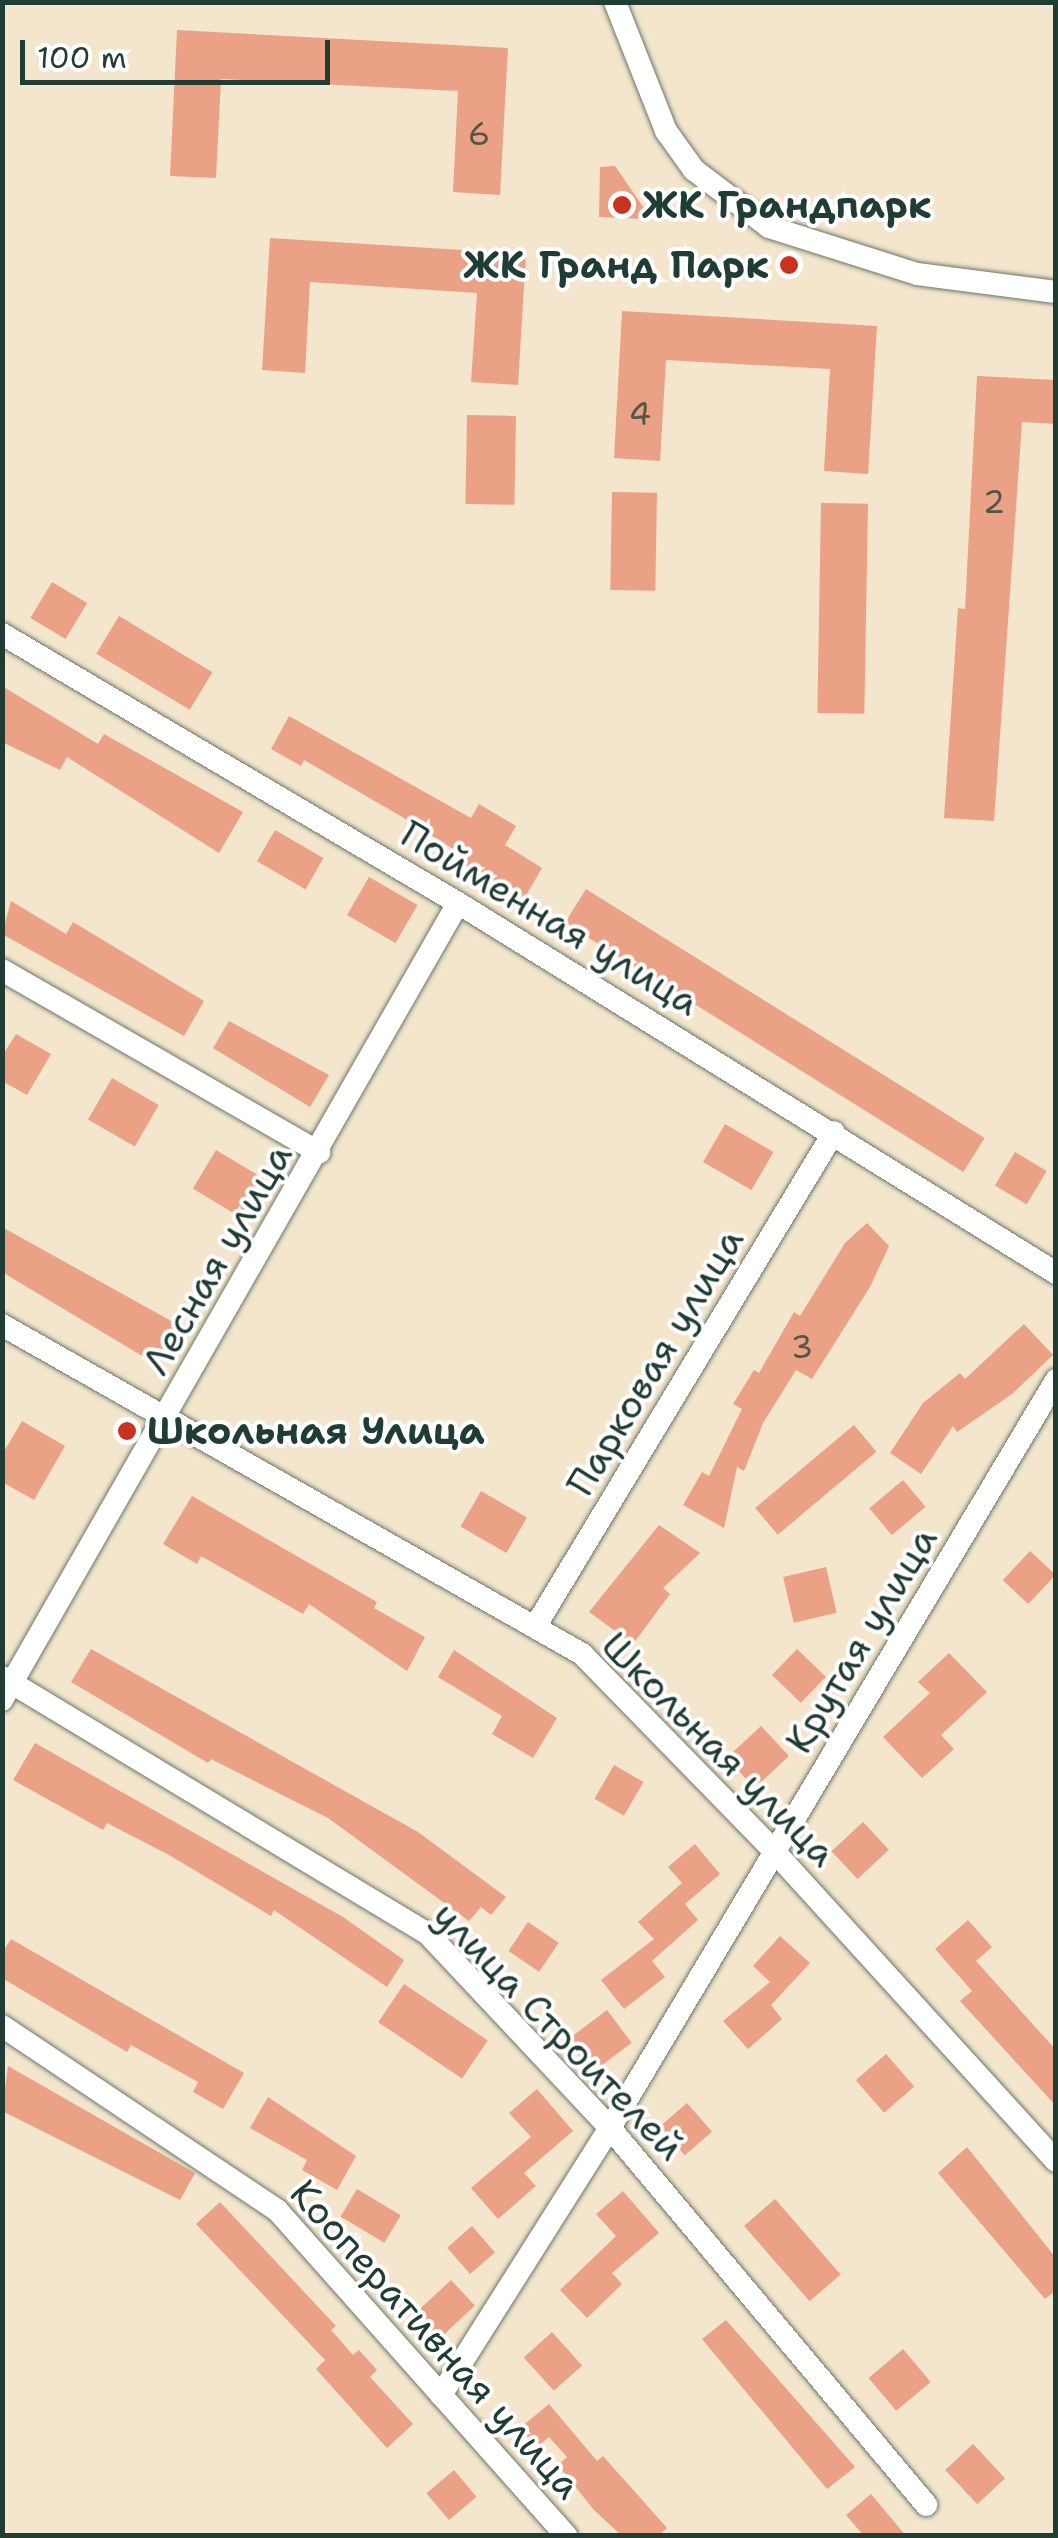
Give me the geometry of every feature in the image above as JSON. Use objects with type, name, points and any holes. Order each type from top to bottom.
[{"type":"street","points":[[615,2],[666,131],[694,170],[769,227],[916,274],[1056,292]]},
{"type":"street","name":"Пойменная улица","points":[[2,634],[458,903],[834,1132],[1056,1273]]},
{"type":"street","name":"Лесная улица","points":[[6,1687],[319,1152],[458,903]]},
{"type":"street","points":[[2,970],[319,1152]]},
{"type":"street","name":"Парковая улица","points":[[535,1627],[834,1132]]},
{"type":"street","name":"Школьная улица","points":[[2,1325],[582,1654],[774,1850],[1056,2160]]},
{"type":"street","name":"Крутая улица","points":[[441,2395],[610,2128],[1056,1380]]},
{"type":"street","name":"улица Строителей","points":[[6,1687],[427,1932],[610,2128],[926,2505]]},
{"type":"street","name":"Кооперативная улица","points":[[2,2026],[278,2210],[566,2536]]},
{"type":"building","points":[[177,30],[508,48],[500,195],[453,192],[458,91],[221,79],[216,178],[170,176]]},
{"type":"building","points":[[615,166],[644,208],[644,219],[599,217],[600,167]]},
{"type":"building","points":[[270,238],[526,254],[518,385],[471,382],[477,293],[310,282],[305,373],[262,370]]},
{"type":"building","points":[[622,311],[877,326],[868,474],[824,471],[830,369],[666,360],[660,461],[614,458]]},
{"type":"building","points":[[977,376],[1056,380],[1056,424],[1022,422],[994,821],[944,818],[958,608],[965,609]]},
{"type":"building","points":[[467,415],[516,416],[514,505],[465,504]]},
{"type":"building","points":[[612,492],[657,493],[655,591],[610,590]]},
{"type":"building","points":[[821,503],[868,504],[864,714],[817,713]]},
{"type":"building","points":[[52,582],[87,603],[66,639],[30,618]]},
{"type":"building","points":[[119,616],[212,672],[190,710],[96,654]]},
{"type":"building","points":[[2,686],[98,744],[104,734],[243,812],[219,853],[67,757],[60,770],[2,742]]},
{"type":"building","points":[[289,716],[471,818],[479,804],[516,826],[505,845],[542,868],[525,897],[448,857],[453,849],[404,818],[304,760],[301,766],[271,749]]},
{"type":"building","points":[[275,830],[323,858],[305,889],[257,861]]},
{"type":"building","points":[[369,877],[417,905],[395,943],[347,915]]},
{"type":"building","points":[[586,889],[985,1138],[963,1172],[565,923]]},
{"type":"building","points":[[11,901],[66,934],[73,922],[204,1001],[184,1036],[2,934]]},
{"type":"building","points":[[229,1021],[329,1075],[310,1107],[213,1048]]},
{"type":"building","points":[[16,1034],[51,1054],[27,1095],[2,1081],[2,1056]]},
{"type":"building","points":[[112,1078],[159,1105],[135,1147],[88,1120]]},
{"type":"building","points":[[725,1124],[773,1152],[751,1190],[703,1162]]},
{"type":"building","points":[[216,1150],[264,1179],[241,1217],[193,1189]]},
{"type":"building","points":[[1015,1152],[1047,1171],[1027,1204],[995,1185]]},
{"type":"building","points":[[867,1223],[889,1246],[870,1287],[812,1379],[796,1370],[763,1423],[744,1471],[737,1467],[724,1528],[683,1505],[702,1472],[709,1476],[742,1409],[733,1404],[754,1370],[759,1373],[794,1312],[800,1316],[845,1243]]},
{"type":"building","points":[[2,1227],[182,1327],[159,1366],[2,1272]]},
{"type":"building","points":[[1024,1324],[1053,1355],[1012,1394],[957,1432],[953,1426],[921,1474],[890,1453],[923,1403],[960,1373],[965,1379]]},
{"type":"building","points":[[22,1421],[65,1446],[34,1500],[2,1482],[2,1455]]},
{"type":"building","points":[[854,1425],[876,1452],[778,1535],[755,1508]]},
{"type":"building","points":[[903,1480],[925,1507],[892,1535],[869,1508]]},
{"type":"building","points":[[481,1491],[527,1518],[506,1553],[461,1527]]},
{"type":"building","points":[[192,1496],[377,1602],[374,1608],[425,1637],[407,1671],[309,1604],[303,1614],[201,1556],[197,1564],[163,1544]]},
{"type":"building","points":[[659,1525],[700,1553],[663,1588],[670,1594],[633,1644],[589,1612]]},
{"type":"building","points":[[1030,1551],[1056,1575],[1028,1604],[1003,1580]]},
{"type":"building","points":[[826,1567],[837,1613],[794,1623],[783,1577]]},
{"type":"building","points":[[91,1649],[418,1832],[506,1897],[491,1915],[481,1907],[469,1921],[328,1818],[211,1759],[208,1763],[71,1682]]},
{"type":"building","points":[[797,1649],[826,1677],[801,1703],[772,1675]]},
{"type":"building","points":[[454,1650],[557,1718],[533,1758],[492,1734],[502,1716],[438,1677]]},
{"type":"building","points":[[949,1653],[987,1692],[941,1735],[954,1749],[922,1778],[883,1737],[930,1693],[918,1682]]},
{"type":"building","points":[[761,1726],[789,1756],[755,1788],[727,1758]]},
{"type":"building","points":[[35,1743],[343,1917],[404,1960],[387,1987],[274,1910],[271,1916],[169,1855],[107,1823],[103,1830],[13,1780]]},
{"type":"building","points":[[614,1765],[643,1782],[624,1816],[594,1799]]},
{"type":"building","points":[[863,1822],[889,1850],[857,1879],[832,1851]]},
{"type":"building","points":[[695,1844],[720,1874],[685,1904],[698,1920],[652,1961],[665,1977],[624,2009],[601,1980],[654,1939],[638,1922],[682,1883],[668,1867]]},
{"type":"building","points":[[968,1920],[992,1947],[976,1961],[1056,2050],[1056,2106],[960,2001],[972,1991],[935,1949]]},
{"type":"building","points":[[528,1922],[559,1943],[539,1972],[508,1951]]},
{"type":"building","points":[[780,1936],[810,1963],[771,2005],[782,2019],[748,2049],[723,2021],[770,1982],[753,1966]]},
{"type":"building","points":[[11,1939],[244,2073],[223,2109],[193,2092],[198,2082],[131,2045],[127,2052],[2,1978],[2,1953]]},
{"type":"building","points":[[404,1984],[488,2040],[462,2079],[378,2022]]},
{"type":"building","points":[[607,2010],[632,2043],[592,2073],[567,2040]]},
{"type":"building","points":[[886,2054],[914,2086],[884,2113],[856,2080]]},
{"type":"building","points":[[8,2066],[195,2173],[180,2200],[2,2111]]},
{"type":"building","points":[[537,2089],[573,2131],[524,2173],[536,2186],[498,2219],[471,2188],[531,2137],[509,2113]]},
{"type":"building","points":[[268,2097],[356,2156],[337,2190],[302,2170],[307,2160],[250,2128]]},
{"type":"building","points":[[687,2103],[712,2132],[685,2155],[660,2127]]},
{"type":"building","points":[[967,2147],[1056,2258],[1056,2290],[1045,2299],[938,2173]]},
{"type":"building","points":[[357,2189],[401,2215],[384,2243],[341,2216]]},
{"type":"building","points":[[623,2191],[659,2233],[612,2273],[622,2284],[587,2318],[560,2290],[616,2236],[596,2214]]},
{"type":"building","points":[[775,2199],[841,2274],[810,2301],[744,2226]]},
{"type":"building","points":[[220,2202],[336,2326],[331,2330],[353,2355],[359,2350],[377,2370],[370,2377],[413,2424],[387,2448],[316,2369],[325,2360],[196,2224]]},
{"type":"building","points":[[472,2226],[495,2252],[470,2274],[447,2248]]},
{"type":"building","points":[[451,2280],[475,2306],[438,2340],[414,2314]]},
{"type":"building","points":[[726,2320],[855,2467],[827,2489],[702,2339]]},
{"type":"building","points":[[552,2332],[582,2365],[554,2391],[524,2357]]},
{"type":"building","points":[[903,2349],[931,2382],[896,2411],[869,2378]]},
{"type":"building","points":[[549,2404],[597,2461],[603,2456],[667,2528],[658,2536],[622,2536],[594,2510],[558,2465],[567,2457],[549,2437],[536,2448],[520,2428]]},
{"type":"building","points":[[973,2444],[1005,2478],[977,2504],[945,2470]]},
{"type":"building","points":[[454,2470],[476,2497],[449,2520],[426,2493]]},
{"type":"building","points":[[871,2494],[906,2536],[864,2536],[846,2515]]},
{"type":"place","name":"ЖК Грандпарк","points":[[622,205]]},
{"type":"place","name":"ЖК Гранд Парк","points":[[789,265]]},
{"type":"place","name":"Школьная Улица","points":[[127,1431]]}]
